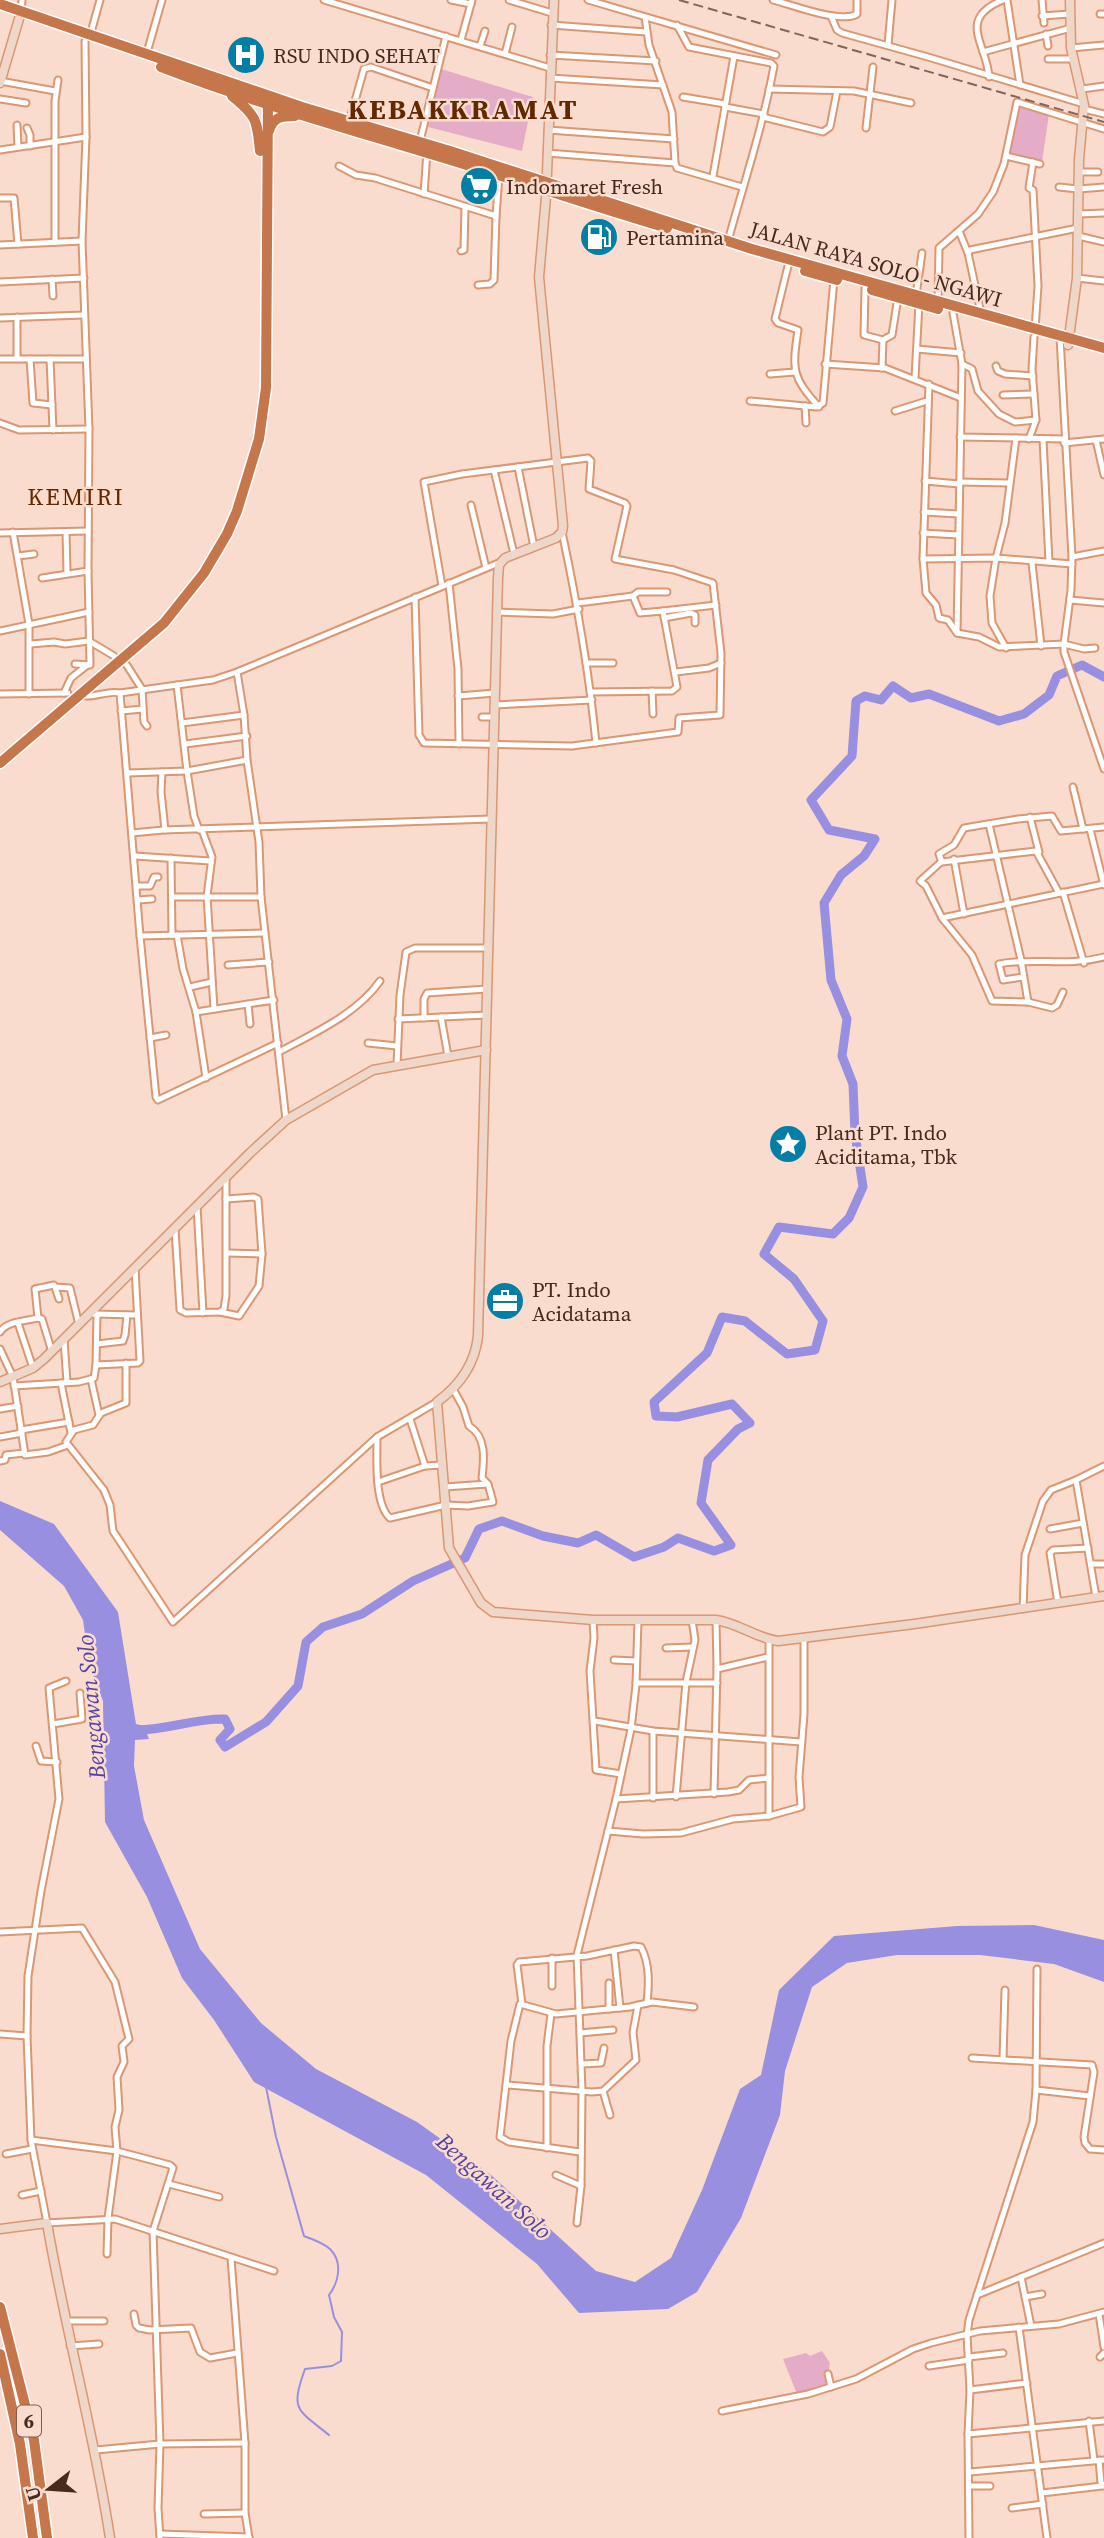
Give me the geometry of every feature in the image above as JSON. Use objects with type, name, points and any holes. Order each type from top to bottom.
[{"type":"highway","name":"JALAN RAYA SOLO - NGAWI","points":[[0,5],[38,22],[221,89],[420,141],[546,186],[918,299],[953,313],[1104,348]]},
{"type":"highway","name":"JALAN RAYA SOLO - NGAWI","points":[[0,12],[20,15]]},
{"type":"highway","name":"JALAN RAYA SOLO - NGAWI","points":[[87,39],[146,56],[265,99],[302,116],[499,176],[546,186],[598,209],[788,267],[898,298],[938,302],[1034,333]]},
{"type":"highway","points":[[0,764],[164,623],[204,573],[237,511],[259,439],[265,388],[263,147],[252,112],[221,89]]},
{"type":"highway","points":[[0,756],[137,642],[162,617],[198,571],[228,521],[248,462],[260,399],[265,99]]},
{"type":"highway","points":[[263,147],[272,121],[278,117],[302,116]]},
{"type":"highway","name":"JALAN RAYA SOLO - NGAWI","points":[[1065,341],[1104,355]]},
{"type":"highway","name":"6","points":[[0,2306],[34,2440],[47,2538]]},
{"type":"highway","name":"6","points":[[0,2354],[20,2444],[33,2538]]},
{"type":"street","points":[[22,0],[0,82],[55,91]]},
{"type":"street","points":[[90,665],[89,429],[82,241],[87,39],[100,0]]},
{"type":"street","points":[[146,56],[162,0]]},
{"type":"street","points":[[324,0],[550,68]]},
{"type":"street","points":[[451,0],[471,2],[461,40]]},
{"type":"street","points":[[509,0],[552,13]]},
{"type":"street","points":[[554,0],[539,277],[562,505],[562,532],[592,692],[596,743]]},
{"type":"street","points":[[588,0],[776,55]]},
{"type":"street","points":[[774,0],[831,16],[852,17],[857,14],[857,0]]},
{"type":"street","points":[[888,45],[892,0]]},
{"type":"street","points":[[989,77],[983,51],[976,36],[977,22],[985,11],[1005,0],[1020,85]]},
{"type":"street","points":[[1042,0],[1043,20],[1070,14]]},
{"type":"street","points":[[1070,0],[1071,48],[1084,107],[1078,189],[1077,278],[1065,341],[1064,441],[1072,564],[1063,644],[1104,769]]},
{"type":"street","points":[[831,16],[840,32],[1020,85],[1104,114]]},
{"type":"street","points":[[645,17],[646,32],[672,112],[677,168],[713,176],[743,187]]},
{"type":"street","points":[[551,25],[646,32]]},
{"type":"street","points":[[677,25],[689,47],[772,64],[774,68],[756,146],[728,241]]},
{"type":"street","points":[[505,54],[512,27]]},
{"type":"street","points":[[983,51],[1071,28]]},
{"type":"street","points":[[480,46],[485,31]]},
{"type":"street","points":[[1046,34],[1048,46]]},
{"type":"street","points":[[420,141],[446,36]]},
{"type":"street","points":[[1071,48],[1104,45]]},
{"type":"street","points":[[550,55],[656,61]]},
{"type":"street","points":[[713,176],[734,56]]},
{"type":"street","points":[[1048,59],[1073,59]]},
{"type":"street","points":[[349,122],[364,69],[367,67],[433,88]]},
{"type":"street","points":[[866,128],[873,67]]},
{"type":"street","points":[[550,78],[663,85]]},
{"type":"street","points":[[55,242],[55,91],[58,80]]},
{"type":"street","points":[[1082,89],[1104,86]]},
{"type":"street","points":[[769,89],[837,91],[911,103]]},
{"type":"street","points":[[682,97],[823,132],[830,127],[837,91]]},
{"type":"street","points":[[0,99],[26,103]]},
{"type":"street","points":[[938,302],[939,248],[978,214],[989,199],[1002,172],[1017,102],[1104,129]]},
{"type":"street","points":[[17,125],[18,147]]},
{"type":"street","points":[[27,128],[30,146]]},
{"type":"street","points":[[548,130],[674,139]]},
{"type":"street","points":[[0,150],[86,137]]},
{"type":"street","points":[[424,194],[426,152]]},
{"type":"street","points":[[547,153],[675,163]]},
{"type":"street","points":[[1006,156],[1036,163],[1029,188],[1033,190],[1038,286],[1033,376],[1036,420],[1029,439]]},
{"type":"street","points":[[339,166],[356,175],[375,178],[496,216]]},
{"type":"street","points":[[1079,172],[1098,172]]},
{"type":"street","points":[[478,285],[490,284],[494,280],[499,176]]},
{"type":"street","points":[[1059,187],[1104,187]]},
{"type":"street","points":[[0,198],[14,198],[18,244]]},
{"type":"street","points":[[461,251],[464,250],[465,207]]},
{"type":"street","points":[[1078,214],[1104,213]]},
{"type":"street","points":[[959,231],[968,253],[981,314]]},
{"type":"street","points":[[968,253],[974,248],[1034,236],[1078,232],[1104,242]]},
{"type":"street","points":[[0,245],[82,241]]},
{"type":"street","points":[[915,378],[922,253]]},
{"type":"street","points":[[788,267],[775,319],[778,323],[797,330],[795,372],[800,385],[819,407]]},
{"type":"street","points":[[0,282],[83,278]]},
{"type":"street","points":[[1077,278],[1104,281]]},
{"type":"street","points":[[52,279],[53,296]]},
{"type":"street","points":[[819,407],[824,399],[834,279]]},
{"type":"street","points":[[865,288],[864,335],[883,340],[892,335],[898,298]]},
{"type":"street","points":[[953,313],[962,364],[957,634]]},
{"type":"street","points":[[0,318],[84,315]]},
{"type":"street","points":[[17,317],[17,358]]},
{"type":"street","points":[[882,368],[883,340]]},
{"type":"street","points":[[916,349],[961,353]]},
{"type":"street","points":[[0,359],[85,359]]},
{"type":"street","points":[[30,359],[33,403],[52,405]]},
{"type":"street","points":[[50,359],[53,430]]},
{"type":"street","points":[[825,364],[882,368],[915,378],[961,398]]},
{"type":"street","points":[[962,364],[972,369],[978,391],[999,414],[1014,422],[1036,420]]},
{"type":"street","points":[[996,366],[998,371],[1005,374],[1033,376]]},
{"type":"street","points":[[770,374],[795,372]]},
{"type":"street","points":[[929,384],[923,559],[927,594],[936,605],[939,618],[948,620],[957,634]]},
{"type":"street","points":[[1003,395],[1034,394]]},
{"type":"street","points":[[750,401],[819,407]]},
{"type":"street","points":[[895,411],[927,401]]},
{"type":"street","points":[[805,406],[806,423]]},
{"type":"street","points":[[0,423],[19,430],[89,429]]},
{"type":"street","points":[[960,437],[1064,441],[1104,439]]},
{"type":"street","points":[[1006,648],[990,620],[990,596],[1005,523],[1016,438]]},
{"type":"street","points":[[1043,439],[1049,562]]},
{"type":"street","points":[[1096,440],[1104,475]]},
{"type":"street","points":[[415,597],[420,740],[428,744],[555,747],[596,743],[678,732],[679,718],[718,717],[722,712],[721,663],[713,583],[674,570],[615,559],[627,509],[625,503],[589,489],[589,458],[425,482],[442,586]]},
{"type":"street","points":[[518,467],[534,547]]},
{"type":"street","points":[[494,470],[514,554]]},
{"type":"street","points":[[925,481],[1009,483]]},
{"type":"street","points":[[471,505],[486,568]]},
{"type":"street","points":[[924,512],[958,514]]},
{"type":"street","points":[[66,531],[68,573]]},
{"type":"street","points":[[0,533],[88,531]]},
{"type":"street","points":[[13,532],[31,644],[29,694]]},
{"type":"street","points":[[86,696],[213,680],[237,672],[501,562],[514,554],[556,538],[562,532]]},
{"type":"street","points":[[923,533],[958,535]]},
{"type":"street","points":[[1072,557],[1104,551]]},
{"type":"street","points":[[18,556],[34,554]]},
{"type":"street","points":[[923,559],[996,558],[1072,564]]},
{"type":"street","points":[[126,1363],[128,1402],[99,1415],[94,1424],[71,1433],[67,1439],[68,1445],[104,1490],[110,1505],[113,1531],[173,1622],[377,1437],[437,1402],[453,1389],[465,1374],[477,1341],[498,578],[501,562]]},
{"type":"street","points":[[1032,562],[1041,646]]},
{"type":"street","points":[[42,578],[88,571]]},
{"type":"street","points":[[449,583],[458,669],[459,744]]},
{"type":"street","points":[[497,611],[553,614],[578,606],[634,596],[638,592],[667,592]]},
{"type":"street","points":[[634,596],[640,612],[691,613],[695,615],[695,622]]},
{"type":"street","points":[[1070,600],[1104,603]]},
{"type":"street","points":[[664,614],[716,605]]},
{"type":"street","points":[[0,631],[89,612]]},
{"type":"street","points":[[592,692],[675,690],[676,672],[664,614]]},
{"type":"street","points":[[957,634],[979,636],[994,646],[1006,648],[1063,644],[1084,649],[1095,648]]},
{"type":"street","points":[[31,644],[89,641],[114,656]]},
{"type":"street","points":[[586,663],[613,663]]},
{"type":"street","points":[[676,672],[709,668],[721,663]]},
{"type":"street","points":[[75,664],[90,665]]},
{"type":"street","points":[[126,664],[142,689],[144,722],[147,726]]},
{"type":"street","points":[[0,694],[66,693],[71,678],[90,665]]},
{"type":"street","points":[[237,672],[247,736],[247,760],[257,828],[261,897],[286,1120]]},
{"type":"street","points":[[177,685],[194,816],[212,858],[207,896],[214,1009]]},
{"type":"street","points":[[652,691],[653,714]]},
{"type":"street","points":[[120,693],[140,936],[158,1100],[335,1021],[373,992],[380,981]]},
{"type":"street","points":[[458,696],[495,693]]},
{"type":"street","points":[[495,705],[592,699]]},
{"type":"street","points":[[121,711],[143,709]]},
{"type":"street","points":[[182,723],[244,715]]},
{"type":"street","points":[[482,716],[495,717]]},
{"type":"street","points":[[185,744],[247,736]]},
{"type":"street","points":[[128,773],[187,771],[247,760]]},
{"type":"street","points":[[162,772],[165,830]]},
{"type":"street","points":[[942,918],[1104,884],[1073,787]]},
{"type":"street","points":[[1030,817],[1039,852],[1061,893],[1084,963]]},
{"type":"street","points":[[941,862],[939,853],[954,845],[961,830],[1030,817],[1054,817],[1061,831],[1104,827]]},
{"type":"street","points":[[132,833],[491,819]]},
{"type":"street","points":[[989,824],[1021,960],[1028,1002]]},
{"type":"street","points":[[1039,852],[941,862],[920,881],[926,886],[942,918],[969,950],[992,1001],[1028,1002],[1052,1008],[1057,1005],[1063,992]]},
{"type":"street","points":[[135,856],[210,861]]},
{"type":"street","points":[[171,858],[175,935],[197,1012],[206,1078]]},
{"type":"street","points":[[954,859],[964,914]]},
{"type":"street","points":[[137,886],[150,886],[154,877],[158,877]]},
{"type":"street","points":[[172,897],[261,897]]},
{"type":"street","points":[[138,900],[152,899]]},
{"type":"street","points":[[140,936],[265,933]]},
{"type":"street","points":[[397,1065],[404,955],[411,948],[489,948]]},
{"type":"street","points":[[1023,977],[1003,980],[999,964],[1021,960],[1084,963],[1104,957]]},
{"type":"street","points":[[228,965],[269,962]]},
{"type":"street","points":[[402,977],[411,978]]},
{"type":"street","points":[[190,987],[212,982]]},
{"type":"street","points":[[424,1018],[427,993],[487,989]]},
{"type":"street","points":[[197,1012],[274,1000]]},
{"type":"street","points":[[248,1004],[250,1024]]},
{"type":"street","points":[[398,1019],[487,1015]]},
{"type":"street","points":[[441,1017],[448,1056]]},
{"type":"street","points":[[150,1038],[166,1035]]},
{"type":"street","points":[[368,1043],[397,1046]]},
{"type":"street","points":[[0,1382],[33,1368],[52,1352],[286,1120],[368,1073],[397,1065],[486,1050]]},
{"type":"street","points":[[220,1312],[225,1306],[226,1295],[226,1177]]},
{"type":"street","points":[[175,1228],[179,1307],[182,1312],[220,1312],[234,1316],[243,1311],[259,1286],[262,1254],[258,1199],[226,1199]]},
{"type":"street","points":[[197,1206],[203,1313]]},
{"type":"street","points":[[227,1253],[262,1254]]},
{"type":"street","points":[[96,1365],[141,1361],[135,1268]]},
{"type":"street","points":[[52,1352],[42,1320],[38,1318],[35,1289],[54,1285],[70,1288],[79,1325]]},
{"type":"street","points":[[55,1287],[59,1299]]},
{"type":"street","points":[[93,1314],[137,1315]]},
{"type":"street","points":[[14,1387],[91,1379],[95,1376],[97,1344],[93,1314]]},
{"type":"street","points":[[97,1344],[123,1341],[127,1315]]},
{"type":"street","points":[[0,1332],[3,1327],[38,1318]]},
{"type":"street","points":[[18,1323],[33,1368]]},
{"type":"street","points":[[64,1340],[64,1382],[71,1433]]},
{"type":"street","points":[[0,1349],[13,1377],[24,1453]]},
{"type":"street","points":[[91,1379],[99,1415]]},
{"type":"street","points":[[377,1437],[378,1482],[384,1511],[390,1518],[446,1505],[468,1506],[493,1502],[488,1484],[482,1478],[485,1461],[478,1434],[469,1426],[453,1389]]},
{"type":"street","points":[[437,1402],[449,1545],[481,1604],[493,1612],[593,1620],[716,1620],[737,1625],[769,1639],[783,1641],[1100,1597],[1091,1564],[1076,1480]]},
{"type":"street","points":[[0,1409],[18,1405]]},
{"type":"street","points":[[410,1419],[425,1466]]},
{"type":"street","points":[[0,1437],[69,1422]]},
{"type":"street","points":[[0,1461],[6,1460],[6,1455],[24,1453],[26,1456],[68,1445]]},
{"type":"street","points":[[378,1482],[425,1466],[442,1465]]},
{"type":"street","points":[[1023,1609],[1026,1547],[1043,1501],[1051,1490],[1104,1466]]},
{"type":"street","points":[[445,1487],[488,1484]]},
{"type":"street","points":[[1049,1529],[1083,1523]]},
{"type":"street","points":[[1058,1603],[1050,1552],[1088,1548]]},
{"type":"street","points":[[1091,1564],[1104,1564]]},
{"type":"street","points":[[676,1797],[686,1682],[695,1636],[692,1619]]},
{"type":"street","points":[[593,1620],[590,1671],[596,1771],[621,1774]]},
{"type":"street","points":[[577,2223],[582,2186],[582,2064],[577,1955],[631,1729],[638,1620]]},
{"type":"street","points":[[714,1794],[716,1620]]},
{"type":"street","points":[[769,1639],[769,1816]]},
{"type":"street","points":[[608,1830],[643,1834],[681,1833],[733,1819],[769,1816],[801,1807],[799,1777],[804,1639]]},
{"type":"street","points":[[666,1648],[693,1647]]},
{"type":"street","points":[[717,1669],[768,1657]]},
{"type":"street","points":[[614,1660],[636,1661]]},
{"type":"street","points":[[66,1681],[50,1688],[58,1807],[28,1976],[31,2140],[70,2346],[96,2450],[110,2538]]},
{"type":"street","points":[[636,1683],[717,1683]]},
{"type":"street","points":[[53,1724],[82,1719],[80,1693]]},
{"type":"street","points":[[595,1721],[631,1729],[801,1742]]},
{"type":"street","points":[[653,1731],[653,1798]]},
{"type":"street","points":[[36,1746],[41,1761],[57,1762]]},
{"type":"street","points":[[616,1799],[714,1794],[738,1790],[748,1780],[769,1779]]},
{"type":"street","points":[[0,1932],[83,1928],[112,1976],[129,2039],[122,2046],[124,2062],[117,2077],[120,2110],[116,2127],[117,2151],[108,2218],[107,2254]]},
{"type":"street","points":[[580,2151],[504,2141],[500,2137],[511,2041],[522,2004],[517,1963],[634,1946],[643,1949],[648,1973],[647,2003]]},
{"type":"street","points":[[614,1950],[620,2008]]},
{"type":"street","points":[[552,1958],[552,1986]]},
{"type":"street","points":[[969,2538],[970,2390],[967,2335],[977,2295],[1033,2122],[1036,2090],[1037,1969]]},
{"type":"street","points":[[609,1983],[609,2009]]},
{"type":"street","points":[[1003,2059],[1005,1990]]},
{"type":"street","points":[[522,2004],[551,2014],[647,2003],[694,2007]]},
{"type":"street","points":[[507,2085],[603,2091],[636,2060],[633,2032],[638,2006]]},
{"type":"street","points":[[547,2148],[547,2046],[551,2014]]},
{"type":"street","points":[[580,2032],[613,2029]]},
{"type":"street","points":[[0,2034],[27,2036]]},
{"type":"street","points":[[582,2064],[601,2063],[604,2048]]},
{"type":"street","points":[[972,2058],[1092,2065],[1085,2143],[1090,2149],[1104,2150]]},
{"type":"street","points":[[1036,2090],[1090,2096]]},
{"type":"street","points":[[603,2091],[610,2115]]},
{"type":"street","points":[[31,2140],[117,2151],[170,2165],[174,2170],[153,2231],[160,2444],[160,2536],[249,2538],[245,2514],[245,2443],[231,2258]]},
{"type":"street","points":[[6,2154],[32,2149]]},
{"type":"street","points":[[556,2175],[582,2186]]},
{"type":"street","points":[[169,2184],[219,2197]]},
{"type":"street","points":[[22,2195],[41,2191]]},
{"type":"street","points":[[0,2229],[108,2218],[122,2220],[274,2271]]},
{"type":"street","points":[[977,2295],[1104,2243]]},
{"type":"street","points":[[1021,2277],[1031,2326]]},
{"type":"street","points":[[1025,2297],[1042,2294]]},
{"type":"street","points":[[722,2411],[831,2387],[869,2373],[919,2347],[967,2335],[1059,2324],[1102,2313],[1104,2347]]},
{"type":"street","points":[[134,2314],[138,2328],[191,2328],[200,2352],[210,2358],[237,2353]]},
{"type":"street","points":[[67,2321],[104,2321]]},
{"type":"street","points":[[1019,2327],[1046,2538]]},
{"type":"street","points":[[70,2346],[99,2344]]},
{"type":"street","points":[[929,2366],[1003,2353]]},
{"type":"street","points":[[828,2374],[831,2387]]},
{"type":"street","points":[[970,2390],[1027,2383]]},
{"type":"street","points":[[1042,2493],[1103,2486],[1089,2421]]},
{"type":"street","points":[[968,2434],[1104,2421]]},
{"type":"street","points":[[96,2450],[160,2444],[245,2443]]},
{"type":"street","points":[[970,2472],[1099,2460]]},
{"type":"street","points":[[970,2486],[990,2486]]},
{"type":"street","points":[[1012,2508],[1043,2504]]},
{"type":"street","points":[[204,2514],[245,2514]]},
{"type":"shaded area","points":[[441,69],[533,97],[522,151],[428,127]]},
{"type":"shaded area","points":[[1019,105],[1049,114],[1042,162],[1008,155]]},
{"type":"shaded area","points":[[822,2351],[830,2363],[830,2386],[797,2394],[783,2359],[806,2353],[810,2356]]},
{"type":"water","name":"Bengawan Solo","points":[[0,1501],[54,1524],[118,1612],[136,1724],[144,1726],[149,1739],[135,1740],[134,1766],[144,1820],[200,1949],[261,2023],[316,2069],[417,2122],[491,2175],[596,2271],[635,2282],[671,2258],[702,2190],[740,2089],[761,2075],[779,1990],[834,1936],[957,1926],[1034,1925],[1104,1940],[1104,1982],[1054,1964],[980,1955],[897,1955],[847,1963],[812,1987],[785,2071],[780,2115],[741,2218],[697,2292],[668,2309],[579,2313],[537,2264],[426,2175],[254,2082],[214,2020],[182,1978],[147,1897],[105,1822],[103,1701],[89,1664],[83,1620],[64,1586],[0,1530]]},
{"type":"waterway","points":[[134,1730],[225,1719],[230,1729],[220,1740],[225,1747],[266,1722],[298,1686],[306,1642],[323,1627],[362,1614],[413,1581],[465,1558],[479,1529],[502,1521],[543,1536],[578,1543],[596,1535],[634,1557],[664,1547],[678,1538],[714,1551],[731,1545],[701,1503],[708,1460],[738,1429],[750,1423],[732,1404],[677,1417],[656,1416],[654,1402],[707,1353],[722,1317],[745,1321],[787,1354],[815,1350],[823,1321],[794,1279],[764,1254],[779,1227],[833,1234],[849,1218],[863,1187],[855,1134],[853,1084],[842,1056],[847,1019],[831,980],[824,903],[841,875],[864,856],[875,839],[829,830],[811,800],[852,756],[856,701],[865,696],[881,700],[893,686],[911,698],[929,694],[999,721],[1024,714],[1049,695],[1057,676],[1082,665],[1104,677]]},
{"type":"waterway","points":[[266,2087],[276,2137],[304,2236],[330,2249],[337,2260],[337,2278],[329,2295],[334,2317],[342,2332],[341,2361],[332,2366],[305,2369],[298,2393],[299,2408],[303,2414],[329,2435]]},
{"type":"railway","points":[[679,0],[1104,122]]},
{"type":"place","name":"RSU INDO SEHAT","points":[[246,55]]},
{"type":"place","name":"Indomaret Fresh","points":[[479,186]]},
{"type":"place","name":"Pertamina","points":[[599,237]]},
{"type":"place","name":"Plant PT. Indo Aciditama, Tbk","points":[[788,1144]]},
{"type":"place","name":"PT. Indo Acidatama","points":[[505,1301]]},
{"type":"district","name":"KEBAKKRAMAT","points":[[463,109]]},
{"type":"district","name":"KEMIRI","points":[[76,496]]}]
